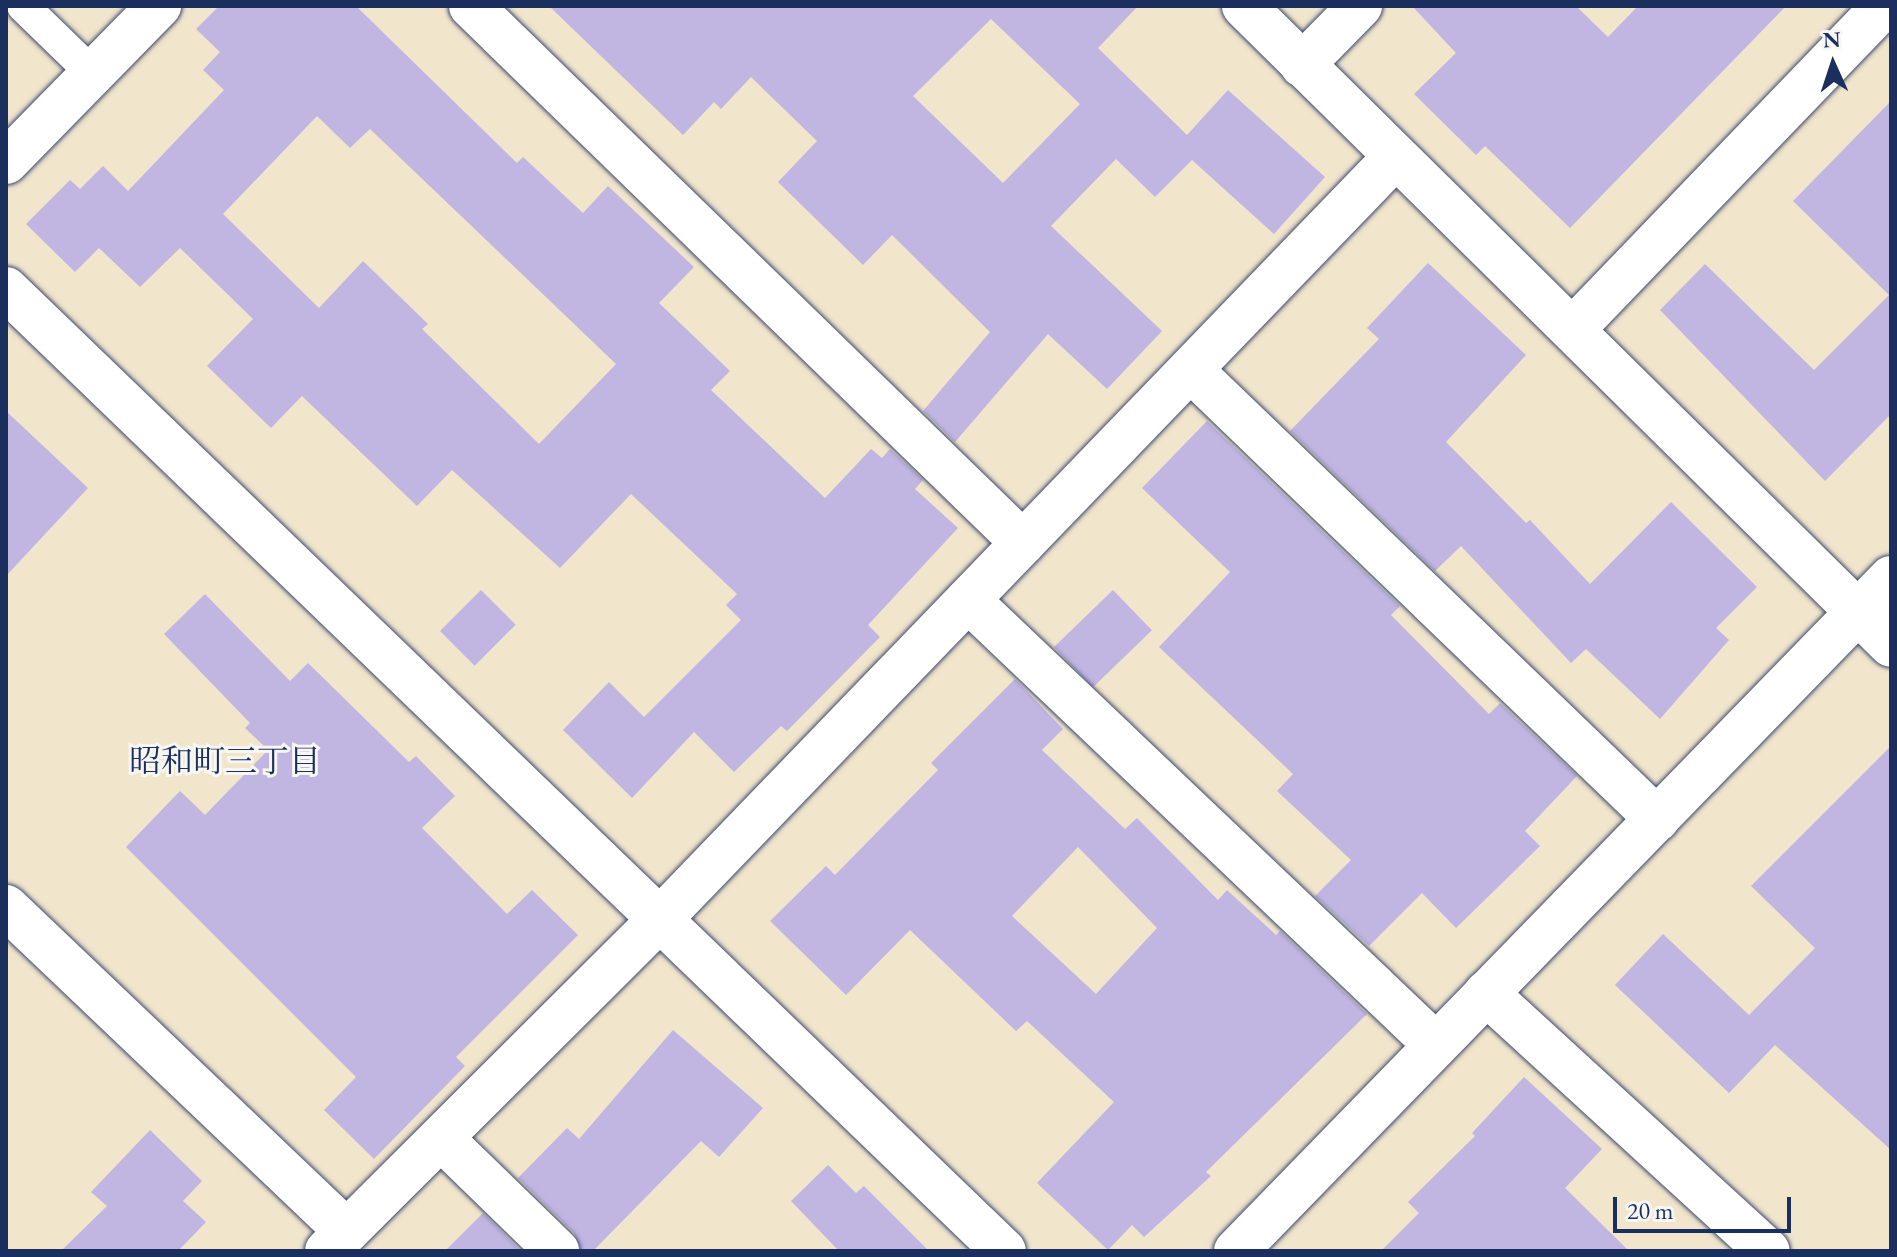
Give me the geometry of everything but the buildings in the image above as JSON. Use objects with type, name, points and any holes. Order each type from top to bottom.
[{"type":"street","points":[[6,162],[159,6]]},
{"type":"street","points":[[471,6],[1023,543]]},
{"type":"street","points":[[1244,6],[1891,645]]},
{"type":"street","points":[[1302,65],[1360,6]]},
{"type":"street","points":[[1573,329],[1884,6]]},
{"type":"street","points":[[6,907],[336,1241],[660,919],[1192,371],[1395,157]]},
{"type":"street","points":[[6,289],[1004,1251]]},
{"type":"street","points":[[1192,371],[1657,819]]},
{"type":"street","points":[[1236,1251],[1891,578]]},
{"type":"street","points":[[968,600],[1436,1045]]},
{"type":"street","points":[[1486,993],[1768,1251]]},
{"type":"street","points":[[441,1138],[557,1251]]},
{"type":"lane","points":[[23,6],[93,74]]},
{"type":"district","name":"昭和町三丁目","points":[[225,761]]}]
